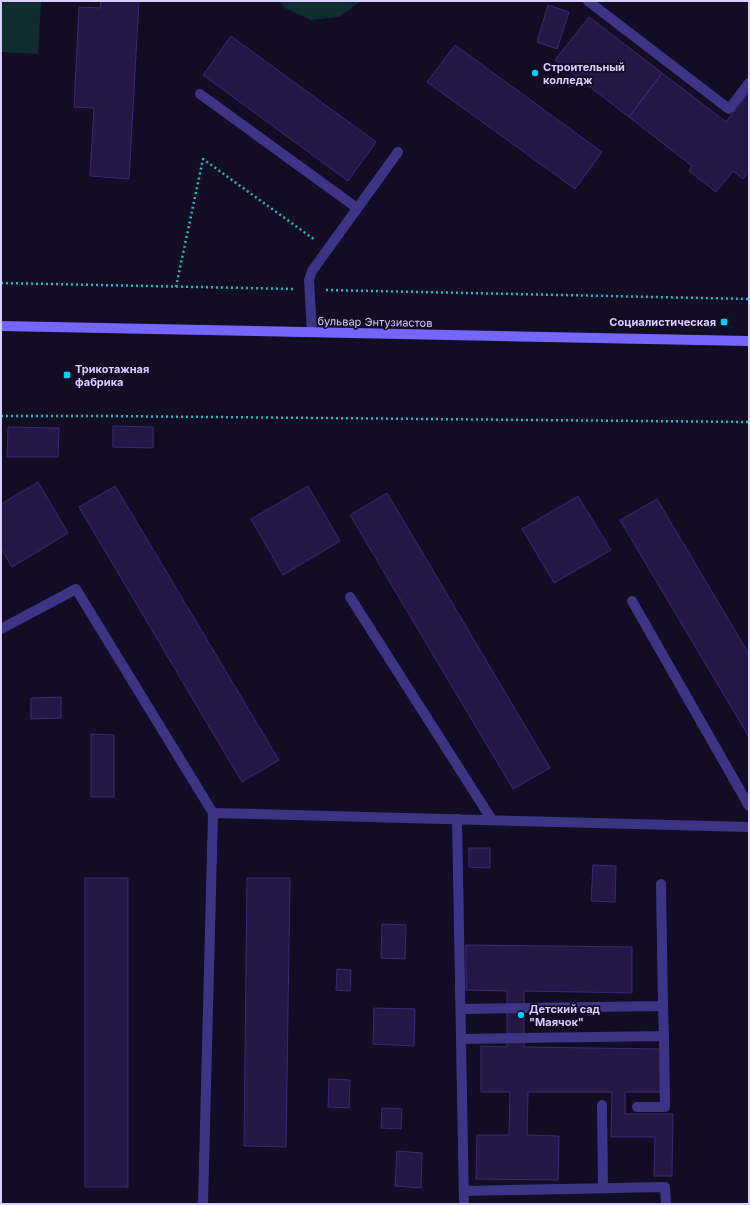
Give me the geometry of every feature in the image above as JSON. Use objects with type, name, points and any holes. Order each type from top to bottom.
[{"type":"main road","name":"бульвар Энтузиастов","points":[[1,326],[749,341]]},
{"type":"lane","points":[[588,1],[729,109],[749,83]]},
{"type":"lane","points":[[200,94],[357,208]]},
{"type":"lane","points":[[312,332],[310,274],[398,152]]},
{"type":"lane","points":[[1,629],[76,589],[213,814],[203,1204]]},
{"type":"lane","points":[[350,597],[492,820]]},
{"type":"lane","points":[[632,601],[749,806]]},
{"type":"lane","points":[[213,814],[749,827]]},
{"type":"lane","points":[[457,819],[464,1204]]},
{"type":"lane","points":[[637,1107],[665,1107],[661,884]]},
{"type":"lane","points":[[461,1009],[663,1006]]},
{"type":"lane","points":[[461,1039],[664,1036]]},
{"type":"lane","points":[[602,1105],[603,1188]]},
{"type":"lane","points":[[464,1191],[665,1188],[666,1204]]},
{"type":"path","points":[[176,287],[203,159],[327,249]]},
{"type":"path","points":[[1,283],[749,299]]},
{"type":"path","points":[[1,416],[749,422]]},
{"type":"green space","points":[[1,1],[41,1],[38,54],[1,52]]},
{"type":"green space","points":[[279,1],[361,1],[339,17],[311,20],[285,8]]},
{"type":"building","points":[[101,1],[139,1],[129,179],[90,176],[94,108],[74,107],[79,7],[100,8]]},
{"type":"building","points":[[548,5],[569,12],[557,49],[537,42]]},
{"type":"building","points":[[589,17],[662,73],[629,117],[555,60]]},
{"type":"building","points":[[231,36],[376,142],[348,181],[203,75]]},
{"type":"building","points":[[455,45],[602,152],[575,189],[427,82]]},
{"type":"building","points":[[662,73],[726,122],[749,92],[749,171],[743,179],[733,171],[716,192],[689,171],[692,166],[629,117]]},
{"type":"building","points":[[113,426],[153,427],[153,448],[113,447]]},
{"type":"building","points":[[8,427],[59,428],[58,457],[7,457]]},
{"type":"building","points":[[38,482],[68,533],[12,567],[1,549],[1,504]]},
{"type":"building","points":[[115,486],[279,760],[242,782],[79,507]]},
{"type":"building","points":[[308,486],[340,541],[283,575],[251,519]]},
{"type":"building","points":[[387,493],[550,768],[513,789],[350,515]]},
{"type":"building","points":[[578,496],[611,550],[554,583],[522,529]]},
{"type":"building","points":[[657,499],[749,654],[749,737],[620,520]]},
{"type":"building","points":[[61,697],[61,718],[31,719],[31,698]]},
{"type":"building","points":[[91,734],[114,735],[114,797],[91,797]]},
{"type":"building","points":[[469,848],[490,848],[490,868],[469,867]]},
{"type":"building","points":[[593,865],[616,866],[615,902],[591,901]]},
{"type":"building","points":[[85,878],[128,878],[128,1187],[85,1187]]},
{"type":"building","points":[[247,878],[290,878],[286,1147],[244,1146]]},
{"type":"building","points":[[382,924],[406,925],[405,959],[381,958]]},
{"type":"building","points":[[466,945],[632,947],[632,993],[524,991],[524,1047],[660,1049],[660,1092],[625,1092],[625,1114],[673,1114],[672,1176],[654,1176],[655,1137],[611,1137],[612,1092],[528,1092],[527,1135],[559,1136],[558,1180],[476,1179],[477,1135],[509,1135],[510,1092],[481,1092],[481,1046],[507,1047],[507,991],[466,990]]},
{"type":"building","points":[[337,969],[351,970],[350,991],[336,990]]},
{"type":"building","points":[[374,1008],[415,1009],[414,1046],[373,1044]]},
{"type":"building","points":[[329,1079],[350,1080],[349,1108],[328,1107]]},
{"type":"building","points":[[382,1108],[402,1109],[401,1129],[381,1128]]},
{"type":"building","points":[[397,1151],[422,1153],[421,1188],[395,1186]]},
{"type":"place","name":"Строительный колледж","points":[[535,73]]},
{"type":"place","name":"Социалистическая","points":[[724,322]]},
{"type":"place","name":"Трикотажная фабрика","points":[[67,375]]},
{"type":"place","name":"Детский сад \"Маячок\"","points":[[521,1015]]}]
